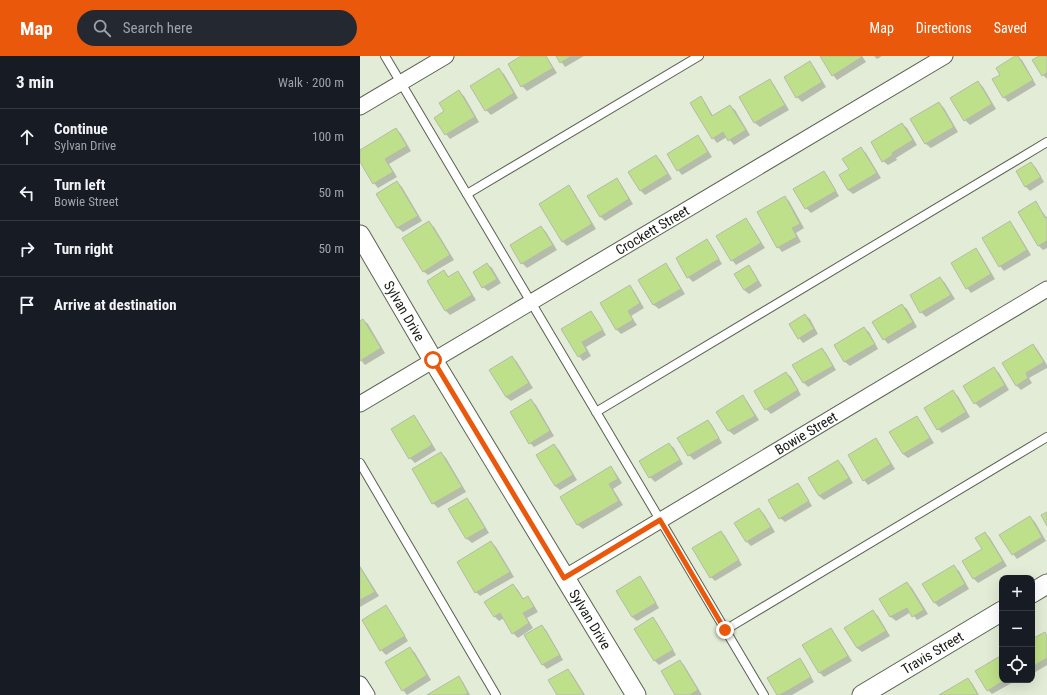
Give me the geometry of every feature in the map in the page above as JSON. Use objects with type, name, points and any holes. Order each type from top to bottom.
[{"type":"street","points":[[360,107],[446,56]]},
{"type":"street","name":"Crockett Street","points":[[360,404],[945,56]]},
{"type":"street","name":"Sylvan Drive","points":[[360,235],[433,360],[636,695]]},
{"type":"street","name":"Bowie Street","points":[[564,578],[1047,289]]},
{"type":"street","points":[[1035,591],[1047,584]]},
{"type":"street","name":"Travis Street","points":[[862,695],[999,613]]},
{"type":"street","points":[[360,684],[367,695]]},
{"type":"lane","points":[[385,56],[764,695]]},
{"type":"lane","points":[[467,194],[699,56]]},
{"type":"lane","points":[[596,412],[1047,142]]},
{"type":"lane","points":[[725,630],[1047,437]]},
{"type":"lane","points":[[360,464],[496,695]]},
{"type":"building","points":[[521,56],[546,56],[553,68],[521,87],[508,64]]},
{"type":"building","points":[[556,56],[572,56],[560,63]]},
{"type":"building","points":[[820,56],[862,56],[862,57],[832,76]]},
{"type":"building","points":[[1015,56],[1018,56],[1033,80],[1003,98],[992,79],[1000,75],[996,68]]},
{"type":"building","points":[[1039,56],[1047,56],[1047,73],[1042,76],[1032,60]]},
{"type":"building","points":[[810,61],[822,82],[796,98],[784,77]]},
{"type":"building","points":[[499,68],[514,93],[485,111],[470,86]]},
{"type":"building","points":[[770,79],[785,105],[754,123],[739,97]]},
{"type":"building","points":[[978,81],[992,104],[964,121],[950,98]]},
{"type":"building","points":[[459,90],[475,117],[445,135],[434,118],[444,111],[439,103]]},
{"type":"building","points":[[701,96],[712,116],[730,105],[746,130],[728,141],[723,132],[712,139],[690,103]]},
{"type":"building","points":[[939,102],[954,127],[925,144],[910,119]]},
{"type":"building","points":[[902,123],[913,140],[892,153],[893,155],[882,162],[871,142]]},
{"type":"building","points":[[396,128],[407,146],[385,159],[393,172],[373,184],[360,162],[360,150]]},
{"type":"building","points":[[698,135],[708,152],[677,171],[667,154]]},
{"type":"building","points":[[861,147],[877,173],[848,190],[839,175],[849,169],[842,159]]},
{"type":"building","points":[[656,155],[668,174],[640,191],[628,172]]},
{"type":"building","points":[[1031,162],[1041,177],[1025,187],[1016,171]]},
{"type":"building","points":[[824,171],[836,191],[805,209],[793,189]]},
{"type":"building","points":[[617,178],[629,199],[600,217],[587,196]]},
{"type":"building","points":[[397,181],[418,216],[397,228],[376,194]]},
{"type":"building","points":[[569,185],[592,224],[562,242],[539,204]]},
{"type":"building","points":[[785,196],[800,224],[792,228],[797,237],[777,248],[757,212]]},
{"type":"building","points":[[1036,201],[1045,218],[1047,217],[1047,241],[1038,246],[1018,212]]},
{"type":"building","points":[[746,218],[761,243],[731,261],[716,236]]},
{"type":"building","points":[[429,221],[450,255],[423,272],[402,238]]},
{"type":"building","points":[[1010,221],[1027,250],[999,267],[982,238]]},
{"type":"building","points":[[541,226],[553,245],[521,264],[510,245]]},
{"type":"building","points":[[707,239],[719,259],[687,278],[676,258]]},
{"type":"building","points":[[976,248],[991,274],[966,289],[951,263]]},
{"type":"building","points":[[487,263],[497,279],[482,288],[473,272]]},
{"type":"building","points":[[666,263],[681,289],[653,305],[638,280]]},
{"type":"building","points":[[749,265],[758,281],[744,290],[734,274]]},
{"type":"building","points":[[444,270],[448,277],[458,271],[472,295],[445,311],[427,281]]},
{"type":"building","points":[[940,277],[951,295],[920,313],[910,295]]},
{"type":"building","points":[[630,285],[640,303],[628,311],[633,320],[616,330],[600,303]]},
{"type":"building","points":[[902,304],[913,322],[883,340],[872,322]]},
{"type":"building","points":[[591,311],[603,330],[582,342],[587,351],[578,357],[561,329]]},
{"type":"building","points":[[805,314],[814,329],[798,339],[789,324]]},
{"type":"building","points":[[363,319],[381,348],[360,361],[360,321]]},
{"type":"building","points":[[864,327],[875,344],[844,362],[834,345]]},
{"type":"building","points":[[1033,344],[1044,362],[1026,373],[1028,378],[1016,386],[1002,363]]},
{"type":"building","points":[[822,348],[833,366],[803,383],[792,365]]},
{"type":"building","points":[[512,356],[529,383],[506,397],[489,370]]},
{"type":"building","points":[[994,367],[1005,385],[974,404],[963,386]]},
{"type":"building","points":[[786,372],[798,390],[765,410],[754,391]]},
{"type":"building","points":[[953,390],[966,412],[937,430],[924,408]]},
{"type":"building","points":[[743,395],[755,416],[728,431],[716,412]]},
{"type":"building","points":[[531,399],[550,431],[529,444],[510,412]]},
{"type":"building","points":[[414,415],[432,445],[409,459],[391,429]]},
{"type":"building","points":[[917,416],[930,438],[903,454],[889,432]]},
{"type":"building","points":[[708,420],[719,438],[688,456],[677,438]]},
{"type":"building","points":[[876,438],[891,464],[863,481],[848,455]]},
{"type":"building","points":[[669,443],[680,460],[649,478],[639,461]]},
{"type":"building","points":[[554,444],[573,475],[555,486],[536,455]]},
{"type":"building","points":[[441,452],[462,487],[432,504],[412,469]]},
{"type":"building","points":[[838,460],[849,478],[819,496],[808,478]]},
{"type":"building","points":[[611,466],[618,479],[609,484],[619,501],[577,525],[560,497]]},
{"type":"building","points":[[798,483],[809,501],[779,519],[768,500]]},
{"type":"building","points":[[467,498],[485,528],[466,539],[448,509]]},
{"type":"building","points":[[759,508],[771,527],[746,542],[734,523]]},
{"type":"building","points":[[1047,512],[1047,526],[1041,515]]},
{"type":"building","points":[[1030,516],[1042,537],[1012,555],[999,535]]},
{"type":"building","points":[[721,531],[739,560],[710,578],[692,548]]},
{"type":"building","points":[[985,532],[1003,561],[973,579],[962,561],[982,549],[975,538]]},
{"type":"building","points":[[491,541],[510,572],[475,593],[457,562]]},
{"type":"building","points":[[954,565],[965,584],[934,603],[922,584]]},
{"type":"building","points":[[360,567],[375,592],[360,600]]},
{"type":"building","points":[[640,576],[656,603],[632,617],[616,591]]},
{"type":"building","points":[[907,582],[924,610],[912,617],[907,608],[890,617],[879,599]]},
{"type":"building","points":[[513,584],[523,599],[528,596],[534,607],[523,613],[529,623],[512,634],[500,613],[494,617],[484,602]]},
{"type":"building","points":[[386,605],[405,636],[380,651],[362,620]]},
{"type":"building","points":[[873,610],[886,631],[857,648],[844,628]]},
{"type":"building","points":[[653,617],[673,650],[654,661],[634,629]]},
{"type":"building","points":[[542,625],[560,655],[542,665],[524,635]]},
{"type":"building","points":[[831,628],[848,656],[819,673],[802,645]]},
{"type":"building","points":[[1045,632],[1047,636],[1047,658],[1035,665],[1035,647],[1035,637]]},
{"type":"building","points":[[410,647],[427,675],[402,691],[385,662]]},
{"type":"building","points":[[999,657],[1000,683],[987,691],[975,671]]},
{"type":"building","points":[[800,658],[811,677],[780,695],[777,695],[767,678]]},
{"type":"building","points":[[680,660],[698,690],[690,695],[675,695],[661,671]]},
{"type":"building","points":[[568,669],[584,695],[557,695],[548,680]]},
{"type":"building","points":[[459,676],[468,693],[465,695],[427,695]]},
{"type":"building","points":[[968,678],[978,695],[939,695]]},
{"type":"route","points":[[433,360],[564,578],[660,520],[725,630]]}]
